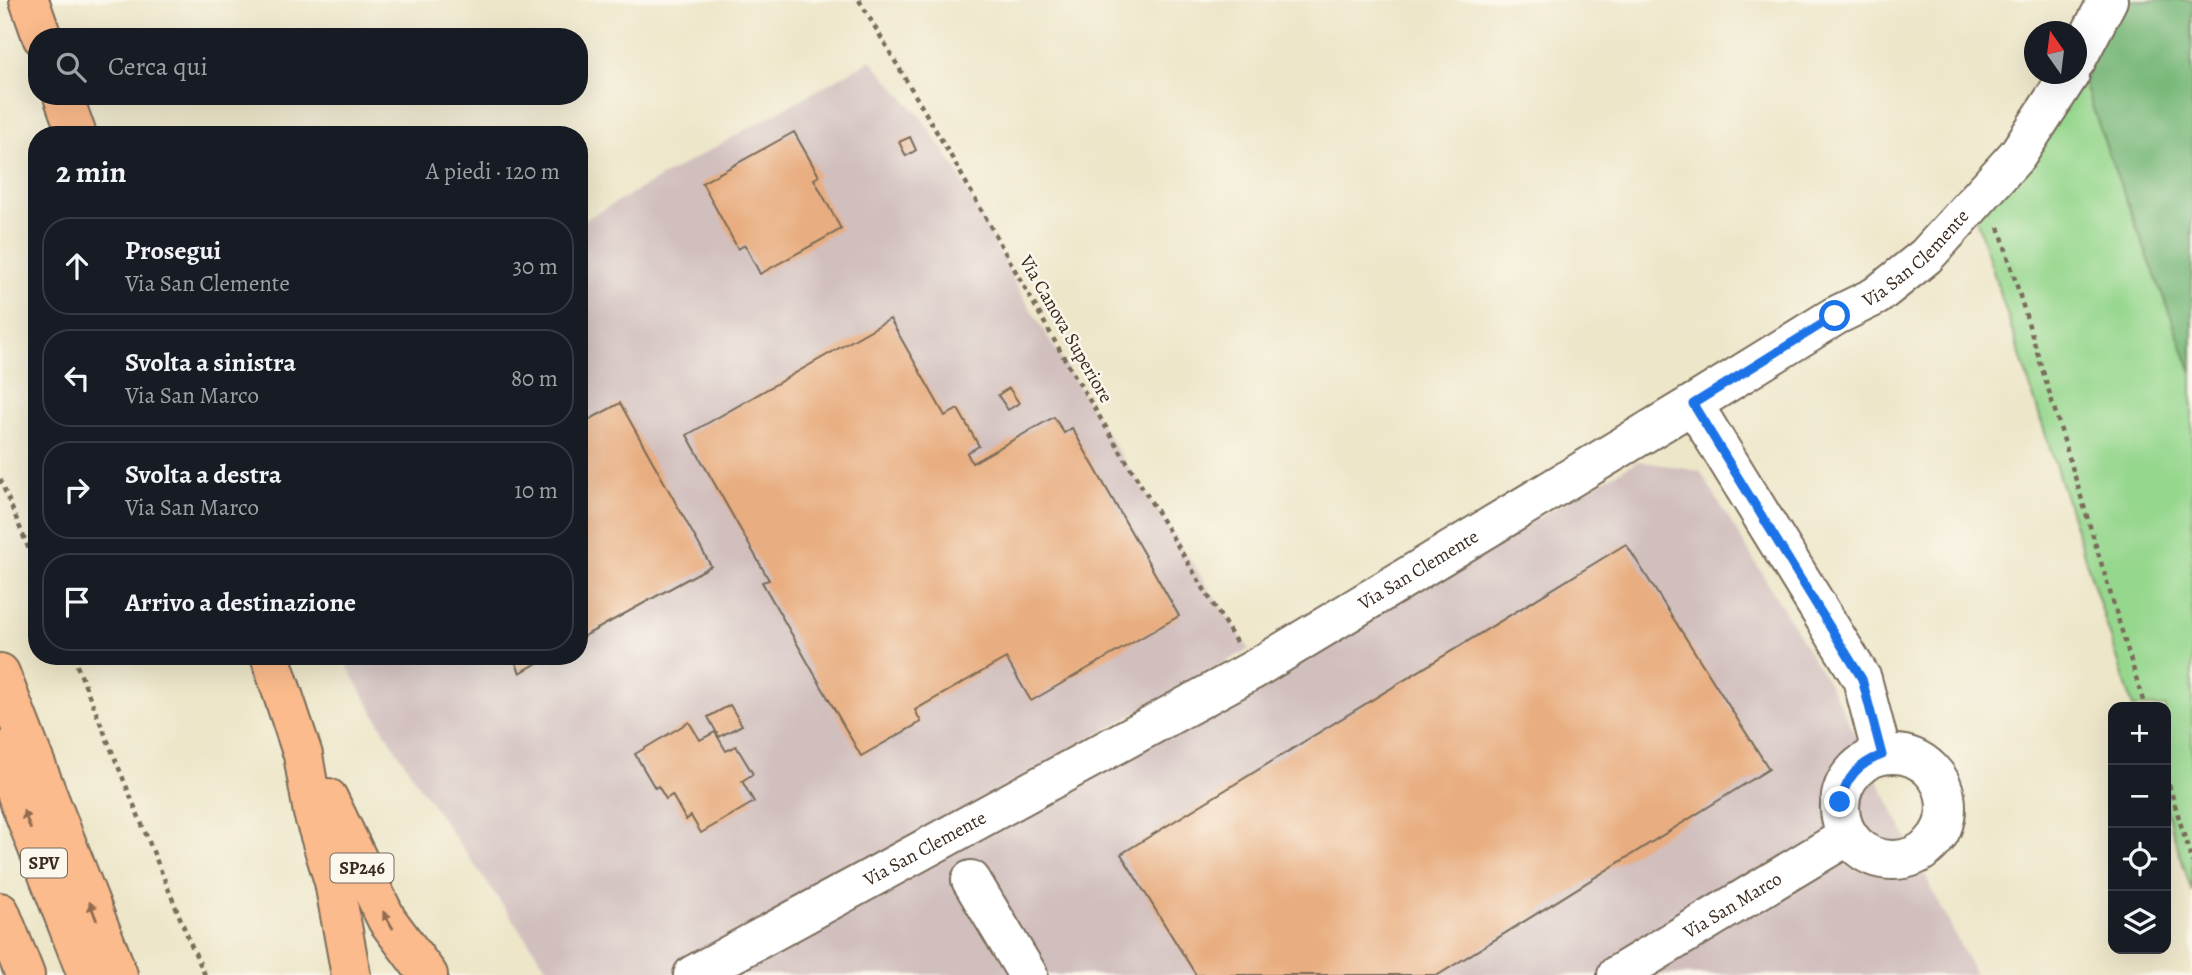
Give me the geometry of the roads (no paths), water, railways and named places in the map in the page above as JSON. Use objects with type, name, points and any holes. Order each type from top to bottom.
[{"type":"main road","points":[[29,0],[39,28]]},
{"type":"main road","points":[[66,105],[74,126]]},
{"type":"main road","points":[[273,665],[303,755]]},
{"type":"main road","points":[[0,673],[118,975]]},
{"type":"main road","name":"SPV","points":[[0,751],[87,975]]},
{"type":"main road","name":"SP246","points":[[303,755],[313,813],[334,882],[351,975]]},
{"type":"main road","name":"SP246","points":[[303,755],[339,818],[387,920],[428,975]]},
{"type":"main road","points":[[0,912],[25,975]]},
{"type":"main road","points":[[0,943],[11,975]]},
{"type":"street","points":[[2087,41],[2108,0]]},
{"type":"street","name":"Via San Clemente","points":[[693,975],[1253,670],[1835,316],[1876,296],[1926,256],[2018,154],[2064,84]]},
{"type":"street","points":[[1693,404],[1862,679],[1882,755]]},
{"type":"street","points":[[1899,754],[1916,759],[1930,768],[1940,780],[1947,810],[1936,839],[1925,850],[1909,858],[1892,860],[1875,857],[1860,848],[1848,836],[1842,820],[1840,802],[1844,785],[1853,771],[1867,761],[1882,755],[1899,754]]},
{"type":"street","name":"Via San Marco","points":[[1617,975],[1848,836]]},
{"type":"street","points":[[971,880],[1028,975]]}]
